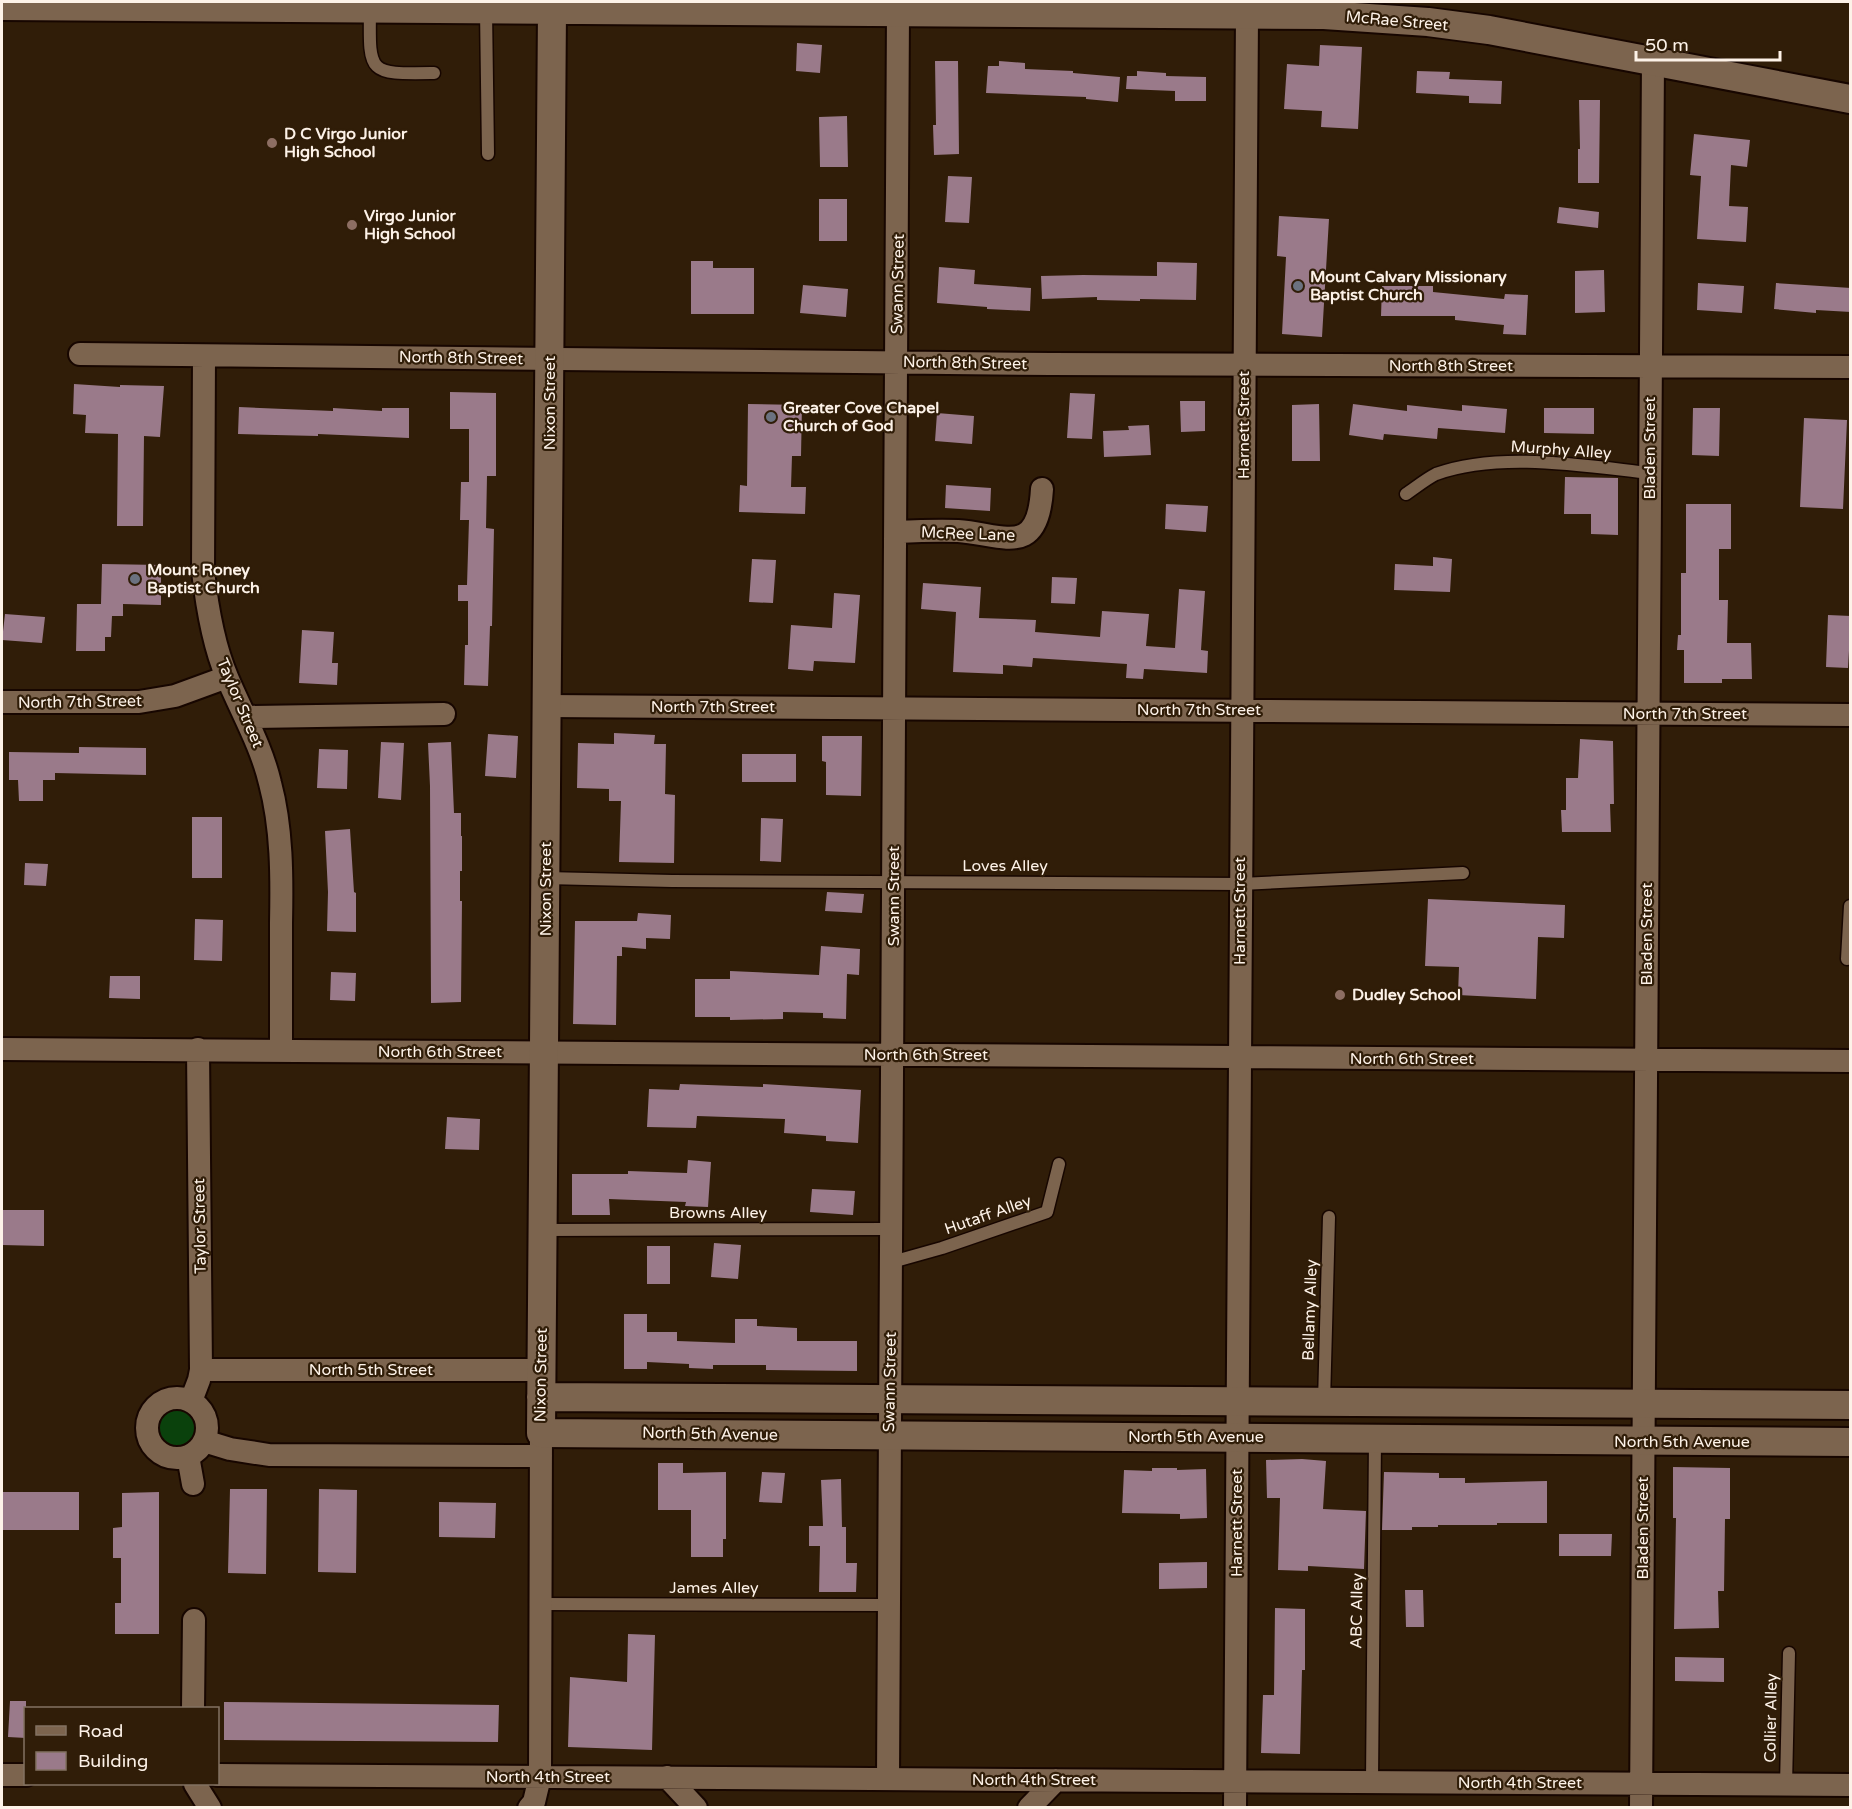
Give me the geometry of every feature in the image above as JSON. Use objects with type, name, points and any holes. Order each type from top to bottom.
[{"type":"street","name":"McRae Street","points":[[2,6],[486,10],[552,6],[899,7],[1324,15],[1428,22],[1489,30],[1851,99]]},
{"type":"street","name":"Nixon Street","points":[[529,1808],[534,1803],[540,1777],[552,6]]},
{"type":"street","name":"Swann Street","points":[[888,1779],[899,7]]},
{"type":"street","name":"Harnett Street","points":[[1235,1808],[1247,15]]},
{"type":"street","name":"Bladen Street","points":[[1641,1808],[1653,61]]},
{"type":"street","name":"North 8th Street","points":[[80,354],[897,362],[1851,367]]},
{"type":"street","name":"Taylor Street","points":[[204,356],[203,571],[216,645],[270,783],[280,848],[280,1051]]},
{"type":"street","name":"McRee Lane","points":[[896,532],[959,531],[993,537],[1024,536],[1034,524],[1042,503],[1042,489]]},
{"type":"street","name":"North 7th Street","points":[[2,702],[139,702],[175,696],[227,676]]},
{"type":"street","name":"North 7th Street","points":[[547,706],[1851,715]]},
{"type":"street","points":[[246,717],[444,714]]},
{"type":"street","name":"North 6th Street","points":[[2,1049],[1851,1061]]},
{"type":"street","name":"Taylor Street","points":[[191,1401],[200,1380],[201,1370],[198,1049]]},
{"type":"street","name":"North 5th Street","points":[[201,1370],[541,1383]]},
{"type":"street","name":"North 5th Avenue","points":[[541,1383],[890,1399],[1238,1403],[1851,1405]]},
{"type":"street","points":[[193,1484],[196,1448],[207,1433],[206,1418],[191,1401],[176,1398],[162,1401],[151,1412],[147,1426],[150,1442],[159,1453],[174,1458],[196,1448],[279,1455],[541,1444]]},
{"type":"street","name":"North 5th Avenue","points":[[541,1444],[890,1436],[1851,1442]]},
{"type":"street","points":[[193,1707],[194,1620]]},
{"type":"street","points":[[2,1774],[24,1775]]},
{"type":"street","name":"North 4th Street","points":[[219,1775],[1851,1785]]},
{"type":"street","points":[[667,1777],[696,1808]]},
{"type":"street","points":[[1029,1808],[1056,1780]]},
{"type":"street","points":[[196,1785],[210,1808]]},
{"type":"lane","points":[[370,9],[369,50],[373,62],[380,70],[392,74],[434,73]]},
{"type":"lane","points":[[486,10],[488,154]]},
{"type":"lane","name":"Murphy Alley","points":[[1406,495],[1434,475],[1460,467],[1514,461],[1650,473]]},
{"type":"lane","name":"Loves Alley","points":[[546,878],[1240,884],[1463,873]]},
{"type":"lane","points":[[1847,959],[1851,906]]},
{"type":"lane","name":"Hutaff Alley","points":[[892,1262],[942,1248],[1047,1212],[1059,1164]]},
{"type":"lane","name":"Bellamy Alley","points":[[1324,1403],[1329,1217]]},
{"type":"lane","name":"Browns Alley","points":[[543,1230],[892,1230]]},
{"type":"lane","name":"ABC Alley","points":[[1372,1782],[1375,1439]]},
{"type":"lane","name":"James Alley","points":[[540,1604],[888,1605]]},
{"type":"lane","name":"Collier Alley","points":[[1786,1785],[1789,1653]]},
{"type":"green space","points":[[177,1407],[185,1408],[191,1413],[196,1419],[196,1435],[191,1441],[185,1446],[177,1447],[169,1446],[163,1441],[158,1435],[157,1427],[158,1419],[163,1413],[169,1408]]},
{"type":"building","points":[[797,43],[822,45],[820,73],[796,71]]},
{"type":"building","points":[[1320,45],[1362,47],[1358,129],[1321,127],[1322,111],[1284,109],[1287,64],[1319,66]]},
{"type":"building","points":[[935,61],[958,61],[959,154],[934,155]]},
{"type":"building","points":[[999,61],[1025,63],[1025,69],[1073,71],[1073,73],[1120,77],[1118,102],[1086,99],[1086,97],[986,93],[988,66],[999,66]]},
{"type":"building","points":[[1137,71],[1166,73],[1166,76],[1206,77],[1206,101],[1175,101],[1175,91],[1126,89],[1127,76],[1137,76]]},
{"type":"building","points":[[1417,71],[1450,72],[1449,79],[1502,81],[1501,104],[1469,103],[1469,96],[1416,93]]},
{"type":"building","points":[[1579,100],[1600,100],[1599,183],[1578,183]]},
{"type":"building","points":[[847,116],[848,167],[820,167],[819,117]]},
{"type":"building","points":[[1694,134],[1750,140],[1747,167],[1731,165],[1729,206],[1748,207],[1746,242],[1697,239],[1701,176],[1690,175]]},
{"type":"building","points":[[948,176],[972,177],[969,223],[945,222]]},
{"type":"building","points":[[819,199],[847,199],[847,241],[819,241]]},
{"type":"building","points":[[1559,207],[1599,212],[1598,228],[1557,223]]},
{"type":"building","points":[[1279,216],[1329,219],[1322,337],[1282,334],[1286,257],[1277,256]]},
{"type":"building","points":[[691,261],[713,261],[713,268],[754,268],[754,314],[691,314]]},
{"type":"building","points":[[1157,262],[1197,263],[1196,300],[1097,300],[1097,297],[1042,299],[1041,276],[1157,276]]},
{"type":"building","points":[[939,267],[975,270],[974,284],[1031,288],[1030,311],[937,303]]},
{"type":"building","points":[[1604,270],[1605,312],[1575,313],[1575,271]]},
{"type":"building","points":[[1698,283],[1744,286],[1742,313],[1697,310]]},
{"type":"building","points":[[1776,283],[1851,288],[1851,312],[1816,310],[1816,313],[1774,309]]},
{"type":"building","points":[[803,285],[848,289],[846,317],[800,313]]},
{"type":"building","points":[[1382,286],[1433,286],[1433,292],[1504,299],[1505,294],[1528,295],[1526,335],[1503,334],[1504,325],[1455,320],[1455,316],[1381,316]]},
{"type":"building","points":[[74,384],[120,387],[120,385],[164,386],[160,437],[144,436],[143,526],[117,526],[118,434],[85,433],[86,415],[73,414]]},
{"type":"building","points":[[450,392],[496,393],[496,476],[487,476],[486,528],[494,529],[488,686],[464,685],[465,645],[468,645],[468,601],[458,601],[458,585],[467,585],[469,520],[460,520],[461,482],[469,482],[469,429],[450,429]]},
{"type":"building","points":[[1070,393],[1095,394],[1092,439],[1067,438]]},
{"type":"building","points":[[1180,401],[1205,401],[1205,431],[1181,432]]},
{"type":"building","points":[[748,404],[802,405],[801,456],[792,456],[791,487],[806,487],[805,514],[739,512],[740,485],[747,486]]},
{"type":"building","points":[[1319,404],[1320,461],[1292,461],[1292,405]]},
{"type":"building","points":[[1353,404],[1407,411],[1407,405],[1462,411],[1462,405],[1507,409],[1505,433],[1438,428],[1437,439],[1384,434],[1383,440],[1349,435]]},
{"type":"building","points":[[239,407],[333,411],[333,408],[382,411],[382,408],[409,408],[409,438],[318,434],[318,436],[238,434]]},
{"type":"building","points":[[1544,408],[1594,408],[1594,434],[1544,433]]},
{"type":"building","points":[[1693,408],[1720,408],[1719,456],[1692,455]]},
{"type":"building","points":[[937,413],[974,416],[972,444],[935,441]]},
{"type":"building","points":[[1804,418],[1847,420],[1843,509],[1800,507]]},
{"type":"building","points":[[1149,425],[1151,455],[1104,457],[1103,431],[1129,430],[1128,426]]},
{"type":"building","points":[[1565,477],[1618,478],[1618,535],[1591,534],[1591,514],[1564,514]]},
{"type":"building","points":[[946,485],[991,488],[990,511],[945,508]]},
{"type":"building","points":[[1166,504],[1208,506],[1206,532],[1165,529]]},
{"type":"building","points":[[1686,504],[1731,504],[1731,549],[1719,549],[1719,600],[1728,600],[1727,643],[1751,643],[1752,679],[1722,679],[1722,683],[1684,683],[1684,650],[1677,650],[1678,635],[1681,635],[1681,573],[1686,573]]},
{"type":"building","points":[[1433,557],[1452,559],[1450,592],[1394,590],[1395,564],[1433,566]]},
{"type":"building","points":[[752,559],[776,560],[773,603],[749,602]]},
{"type":"building","points":[[102,564],[161,565],[161,605],[123,604],[123,616],[112,616],[111,637],[105,637],[105,651],[76,651],[77,604],[101,604]]},
{"type":"building","points":[[1052,577],[1077,578],[1075,604],[1051,603]]},
{"type":"building","points":[[923,583],[981,587],[979,618],[1036,620],[1035,632],[1100,637],[1102,611],[1149,614],[1146,646],[1175,648],[1179,589],[1205,591],[1201,650],[1208,651],[1207,673],[1144,669],[1143,679],[1126,678],[1127,664],[1033,658],[1032,667],[1003,665],[1003,674],[953,672],[956,612],[921,609]]},
{"type":"building","points":[[834,593],[860,595],[855,663],[814,661],[813,671],[788,669],[791,625],[832,628]]},
{"type":"building","points":[[5,614],[45,617],[42,643],[2,640]]},
{"type":"building","points":[[1828,615],[1851,616],[1848,668],[1826,667]]},
{"type":"building","points":[[302,630],[334,632],[332,663],[338,663],[337,685],[299,683]]},
{"type":"building","points":[[614,733],[655,735],[654,744],[666,744],[665,794],[675,795],[674,863],[619,862],[621,801],[609,801],[609,789],[577,788],[578,743],[614,744]]},
{"type":"building","points":[[488,734],[518,736],[516,778],[485,776]]},
{"type":"building","points":[[822,736],[862,736],[861,796],[826,795],[826,762],[822,761]]},
{"type":"building","points":[[1580,739],[1613,741],[1614,804],[1610,804],[1611,832],[1562,832],[1561,810],[1566,810],[1566,778],[1578,778]]},
{"type":"building","points":[[381,742],[404,743],[401,800],[378,798]]},
{"type":"building","points":[[451,742],[454,813],[461,813],[462,836],[461,1002],[431,1003],[428,743]]},
{"type":"building","points":[[79,747],[146,748],[146,775],[55,773],[55,780],[43,780],[43,801],[19,801],[18,780],[9,780],[9,752],[79,753]]},
{"type":"building","points":[[319,749],[348,750],[347,789],[317,788]]},
{"type":"building","points":[[742,754],[796,754],[796,782],[742,782]]},
{"type":"building","points":[[192,817],[222,817],[222,878],[192,878]]},
{"type":"building","points":[[761,818],[783,819],[781,862],[760,861]]},
{"type":"building","points":[[350,829],[354,892],[356,893],[356,932],[327,931],[325,831]]},
{"type":"building","points":[[25,863],[48,864],[46,886],[24,885]]},
{"type":"building","points":[[827,892],[864,894],[862,913],[825,911]]},
{"type":"building","points":[[1428,899],[1565,905],[1564,938],[1538,937],[1536,999],[1458,995],[1459,967],[1425,966]]},
{"type":"building","points":[[638,913],[671,915],[670,939],[646,938],[646,949],[622,947],[622,956],[617,956],[616,1025],[573,1024],[575,921],[637,921]]},
{"type":"building","points":[[195,919],[223,920],[222,961],[194,960]]},
{"type":"building","points":[[821,946],[860,949],[859,975],[847,974],[846,1019],[823,1018],[823,1013],[783,1012],[783,1019],[730,1020],[730,1017],[695,1017],[695,979],[730,979],[730,971],[819,975]]},
{"type":"building","points":[[331,972],[356,973],[355,1001],[330,1000]]},
{"type":"building","points":[[110,976],[140,976],[140,999],[109,998]]},
{"type":"building","points":[[680,1084],[763,1087],[763,1084],[861,1090],[858,1143],[826,1141],[826,1136],[784,1133],[785,1119],[697,1116],[696,1128],[647,1127],[649,1089],[679,1090]]},
{"type":"building","points":[[447,1117],[480,1119],[479,1150],[445,1149]]},
{"type":"building","points":[[688,1160],[711,1162],[708,1207],[685,1206],[686,1202],[609,1199],[610,1215],[572,1215],[572,1174],[628,1174],[628,1171],[687,1173]]},
{"type":"building","points":[[812,1189],[855,1191],[853,1215],[810,1212]]},
{"type":"building","points":[[2,1210],[44,1210],[44,1246],[2,1245]]},
{"type":"building","points":[[714,1243],[741,1245],[738,1279],[711,1277]]},
{"type":"building","points":[[647,1246],[670,1246],[670,1284],[647,1284]]},
{"type":"building","points":[[624,1314],[647,1314],[647,1332],[677,1332],[677,1341],[735,1343],[735,1319],[757,1319],[757,1326],[797,1328],[797,1341],[857,1341],[857,1371],[766,1370],[766,1365],[713,1365],[713,1369],[689,1368],[689,1364],[647,1362],[647,1369],[624,1369]]},
{"type":"building","points":[[1266,1460],[1326,1461],[1323,1509],[1366,1511],[1364,1569],[1308,1566],[1308,1571],[1278,1570],[1280,1498],[1267,1498]]},
{"type":"building","points":[[658,1463],[683,1463],[683,1473],[726,1472],[726,1539],[723,1539],[723,1557],[691,1557],[691,1510],[658,1510]]},
{"type":"building","points":[[1673,1467],[1730,1468],[1730,1519],[1725,1519],[1724,1591],[1718,1591],[1719,1628],[1674,1629],[1676,1518],[1673,1518]]},
{"type":"building","points":[[1152,1468],[1206,1469],[1207,1518],[1180,1519],[1180,1514],[1122,1513],[1124,1470],[1152,1471]]},
{"type":"building","points":[[762,1472],[785,1473],[782,1503],[759,1502]]},
{"type":"building","points":[[1384,1472],[1439,1473],[1439,1478],[1465,1478],[1465,1483],[1547,1481],[1547,1523],[1438,1525],[1438,1527],[1412,1527],[1412,1530],[1382,1530]]},
{"type":"building","points":[[841,1479],[842,1527],[846,1527],[846,1563],[857,1563],[856,1592],[819,1592],[820,1546],[809,1546],[809,1526],[823,1526],[821,1480]]},
{"type":"building","points":[[230,1489],[267,1489],[266,1574],[228,1573]]},
{"type":"building","points":[[319,1489],[357,1490],[356,1573],[318,1572]]},
{"type":"building","points":[[2,1492],[79,1492],[79,1530],[2,1530]]},
{"type":"building","points":[[159,1492],[159,1634],[115,1634],[115,1603],[121,1603],[121,1558],[113,1558],[113,1528],[122,1527],[122,1493]]},
{"type":"building","points":[[439,1502],[496,1503],[495,1538],[439,1537]]},
{"type":"building","points":[[1559,1534],[1612,1534],[1611,1556],[1559,1556]]},
{"type":"building","points":[[1207,1562],[1207,1588],[1159,1589],[1159,1563]]},
{"type":"building","points":[[1405,1590],[1423,1590],[1424,1627],[1406,1627]]},
{"type":"building","points":[[1275,1608],[1305,1609],[1305,1670],[1302,1670],[1300,1754],[1261,1753],[1263,1695],[1274,1695]]},
{"type":"building","points":[[628,1634],[655,1635],[652,1750],[568,1747],[570,1677],[627,1682]]},
{"type":"building","points":[[1675,1657],[1724,1658],[1724,1682],[1675,1681]]},
{"type":"building","points":[[10,1701],[26,1701],[24,1738],[8,1737]]},
{"type":"building","points":[[224,1702],[499,1705],[498,1742],[224,1740]]},
{"type":"place","name":"D C Virgo Junior High School","points":[[272,143]]},
{"type":"place","name":"Virgo Junior High School","points":[[352,225]]},
{"type":"place","name":"Mount Calvary Missionary Baptist Church","points":[[1298,286]]},
{"type":"place","name":"Greater Cove Chapel Church of God","points":[[771,417]]},
{"type":"place","name":"Mount Roney Baptist Church","points":[[135,579]]},
{"type":"place","name":"Dudley School","points":[[1340,995]]}]
